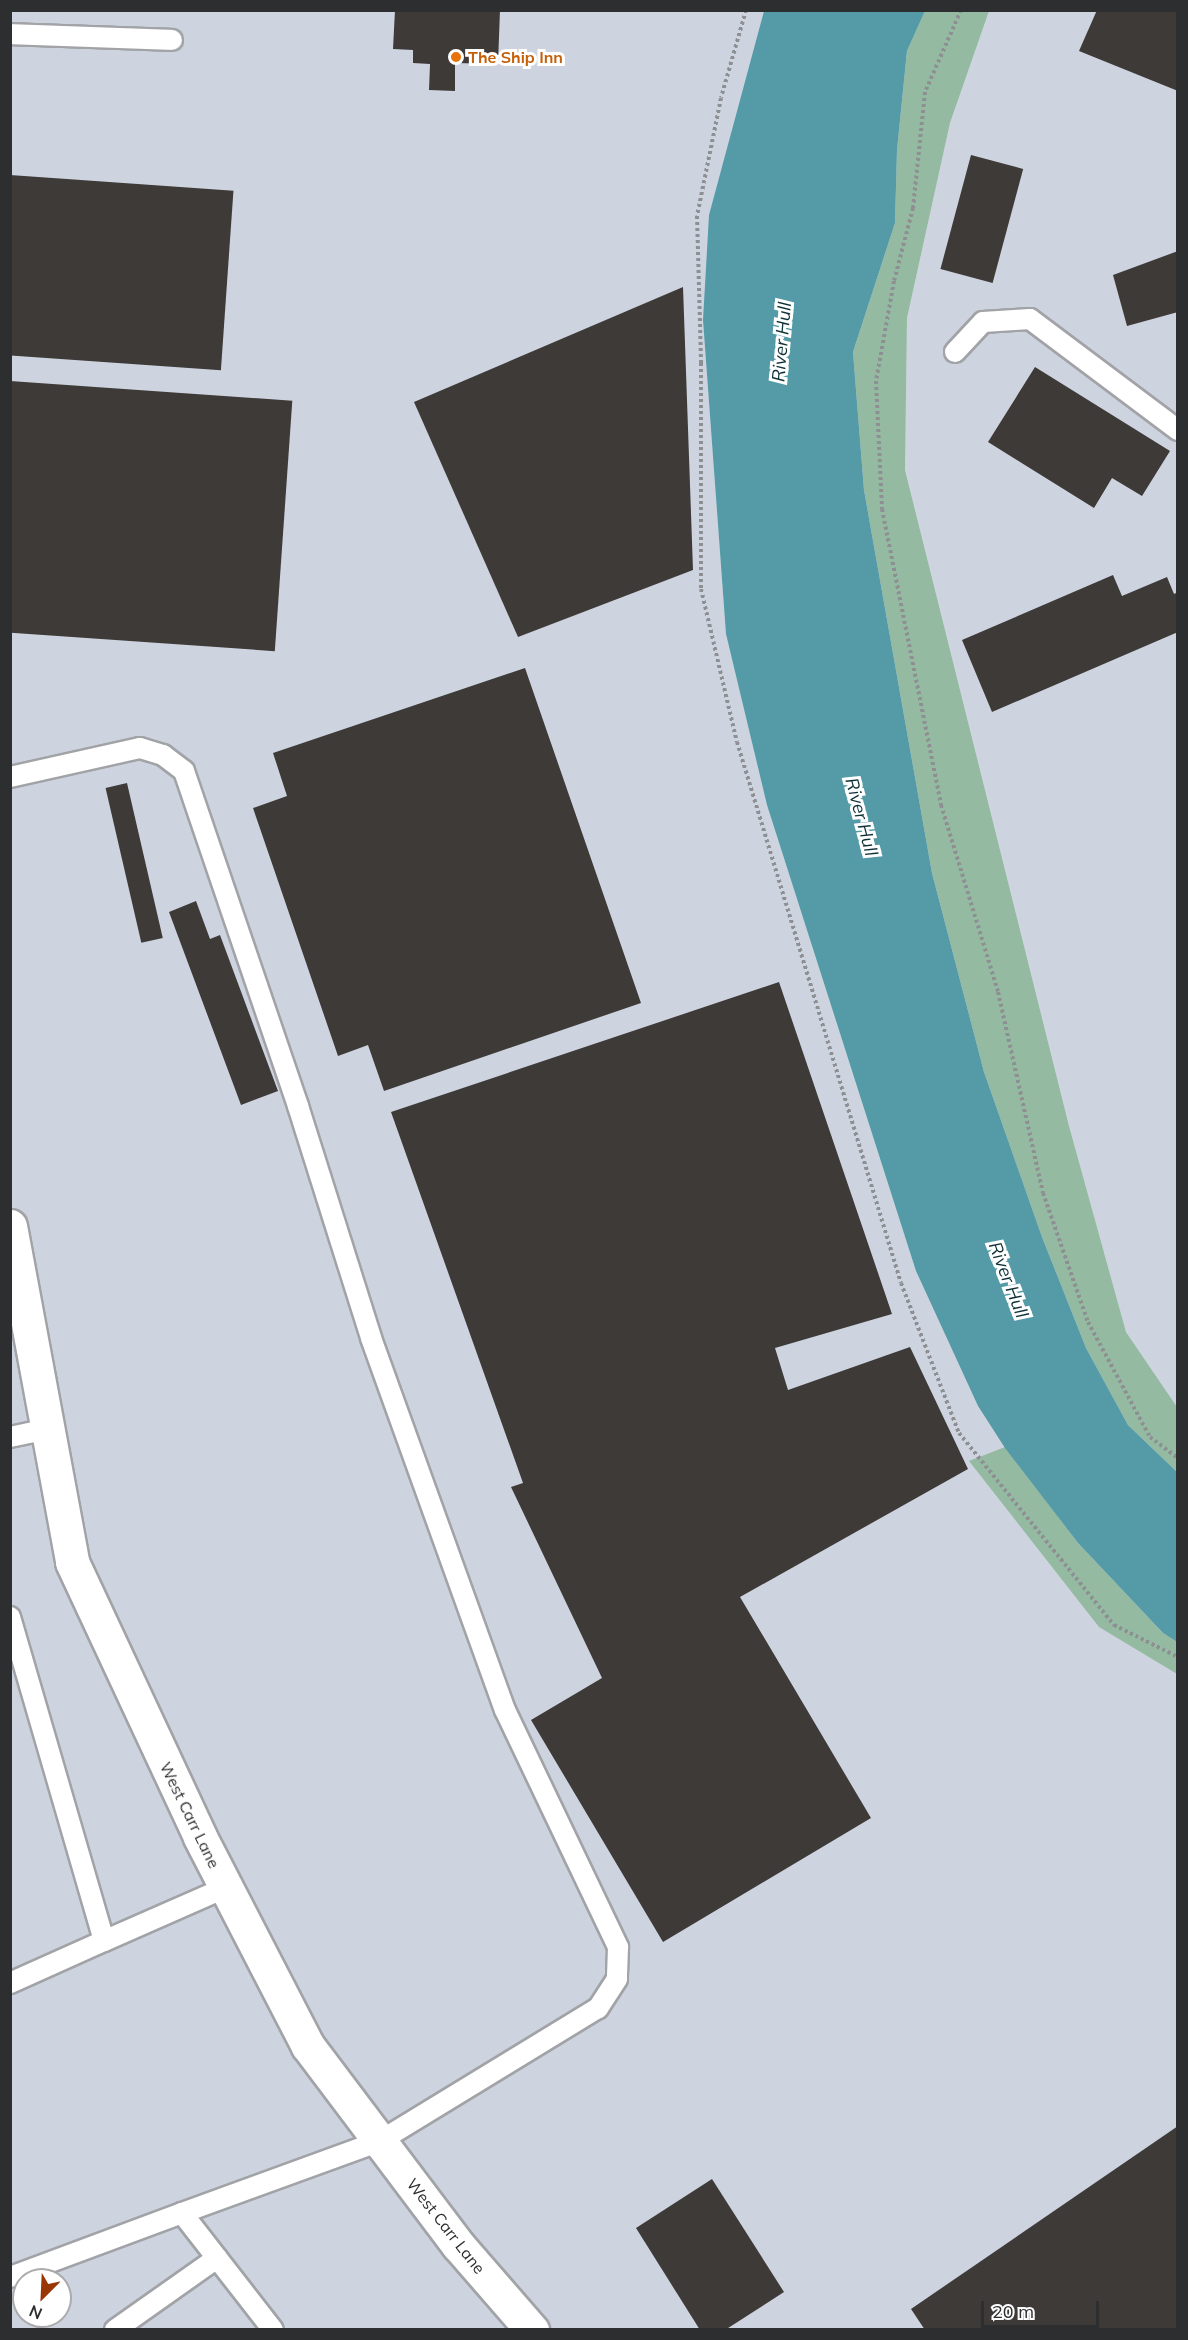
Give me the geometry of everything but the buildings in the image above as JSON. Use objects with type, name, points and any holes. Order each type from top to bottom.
[{"type":"street","name":"West Carr Lane","points":[[10,1226],[72,1562],[225,1888],[308,2046],[458,2245],[532,2330]]},
{"type":"lane","points":[[10,34],[172,40]]},
{"type":"lane","points":[[955,352],[983,322],[1030,319],[1178,430]]},
{"type":"lane","points":[[10,777],[141,748],[163,755],[184,771],[298,1106],[371,1338],[477,1635],[505,1710],[618,1947],[616,1979],[598,2007],[380,2141],[10,2277]]},
{"type":"lane","points":[[10,1437],[46,1429]]},
{"type":"lane","points":[[10,1617],[104,1941]]},
{"type":"lane","points":[[10,1983],[225,1888]]},
{"type":"lane","points":[[182,2213],[273,2330]]},
{"type":"lane","points":[[115,2330],[217,2258]]},
{"type":"path","points":[[746,10],[721,99],[697,216],[701,375],[701,589],[737,742],[901,1283],[959,1433],[1114,1625],[1178,1657]]},
{"type":"path","points":[[961,10],[925,92],[913,208],[894,281],[876,381],[882,509],[941,805],[998,992],[1043,1193],[1088,1322],[1150,1437],[1178,1458]]},
{"type":"shaded area","points":[[11,11],[764,11],[732,129],[703,320],[726,634],[767,805],[916,1271],[978,1406],[1005,1447],[970,1461],[1099,1626],[1177,1674],[1177,2329],[11,2330]]},
{"type":"shaded area","points":[[989,11],[1177,11],[1177,1407],[1126,1332],[1069,1126],[905,470],[907,318],[950,123]]},
{"type":"green space","points":[[925,11],[989,11],[950,123],[907,318],[905,470],[1069,1126],[1126,1332],[1177,1407],[1177,1472],[1128,1425],[1086,1348],[1042,1237],[984,1072],[932,873],[864,490],[853,352],[895,223],[897,150],[907,51]]},
{"type":"green space","points":[[1005,1447],[1078,1543],[1163,1633],[1177,1642],[1177,1674],[1099,1627],[969,1461]]},
{"type":"water","name":"River Hull","points":[[764,11],[925,11],[907,51],[897,150],[895,223],[853,352],[864,490],[932,873],[984,1072],[1042,1237],[1086,1348],[1128,1425],[1177,1472],[1177,1642],[1163,1633],[1078,1543],[1005,1448],[978,1406],[916,1271],[767,805],[726,634],[703,320],[709,215]]},
{"type":"place","name":"The Ship Inn","points":[[456,57]]}]
